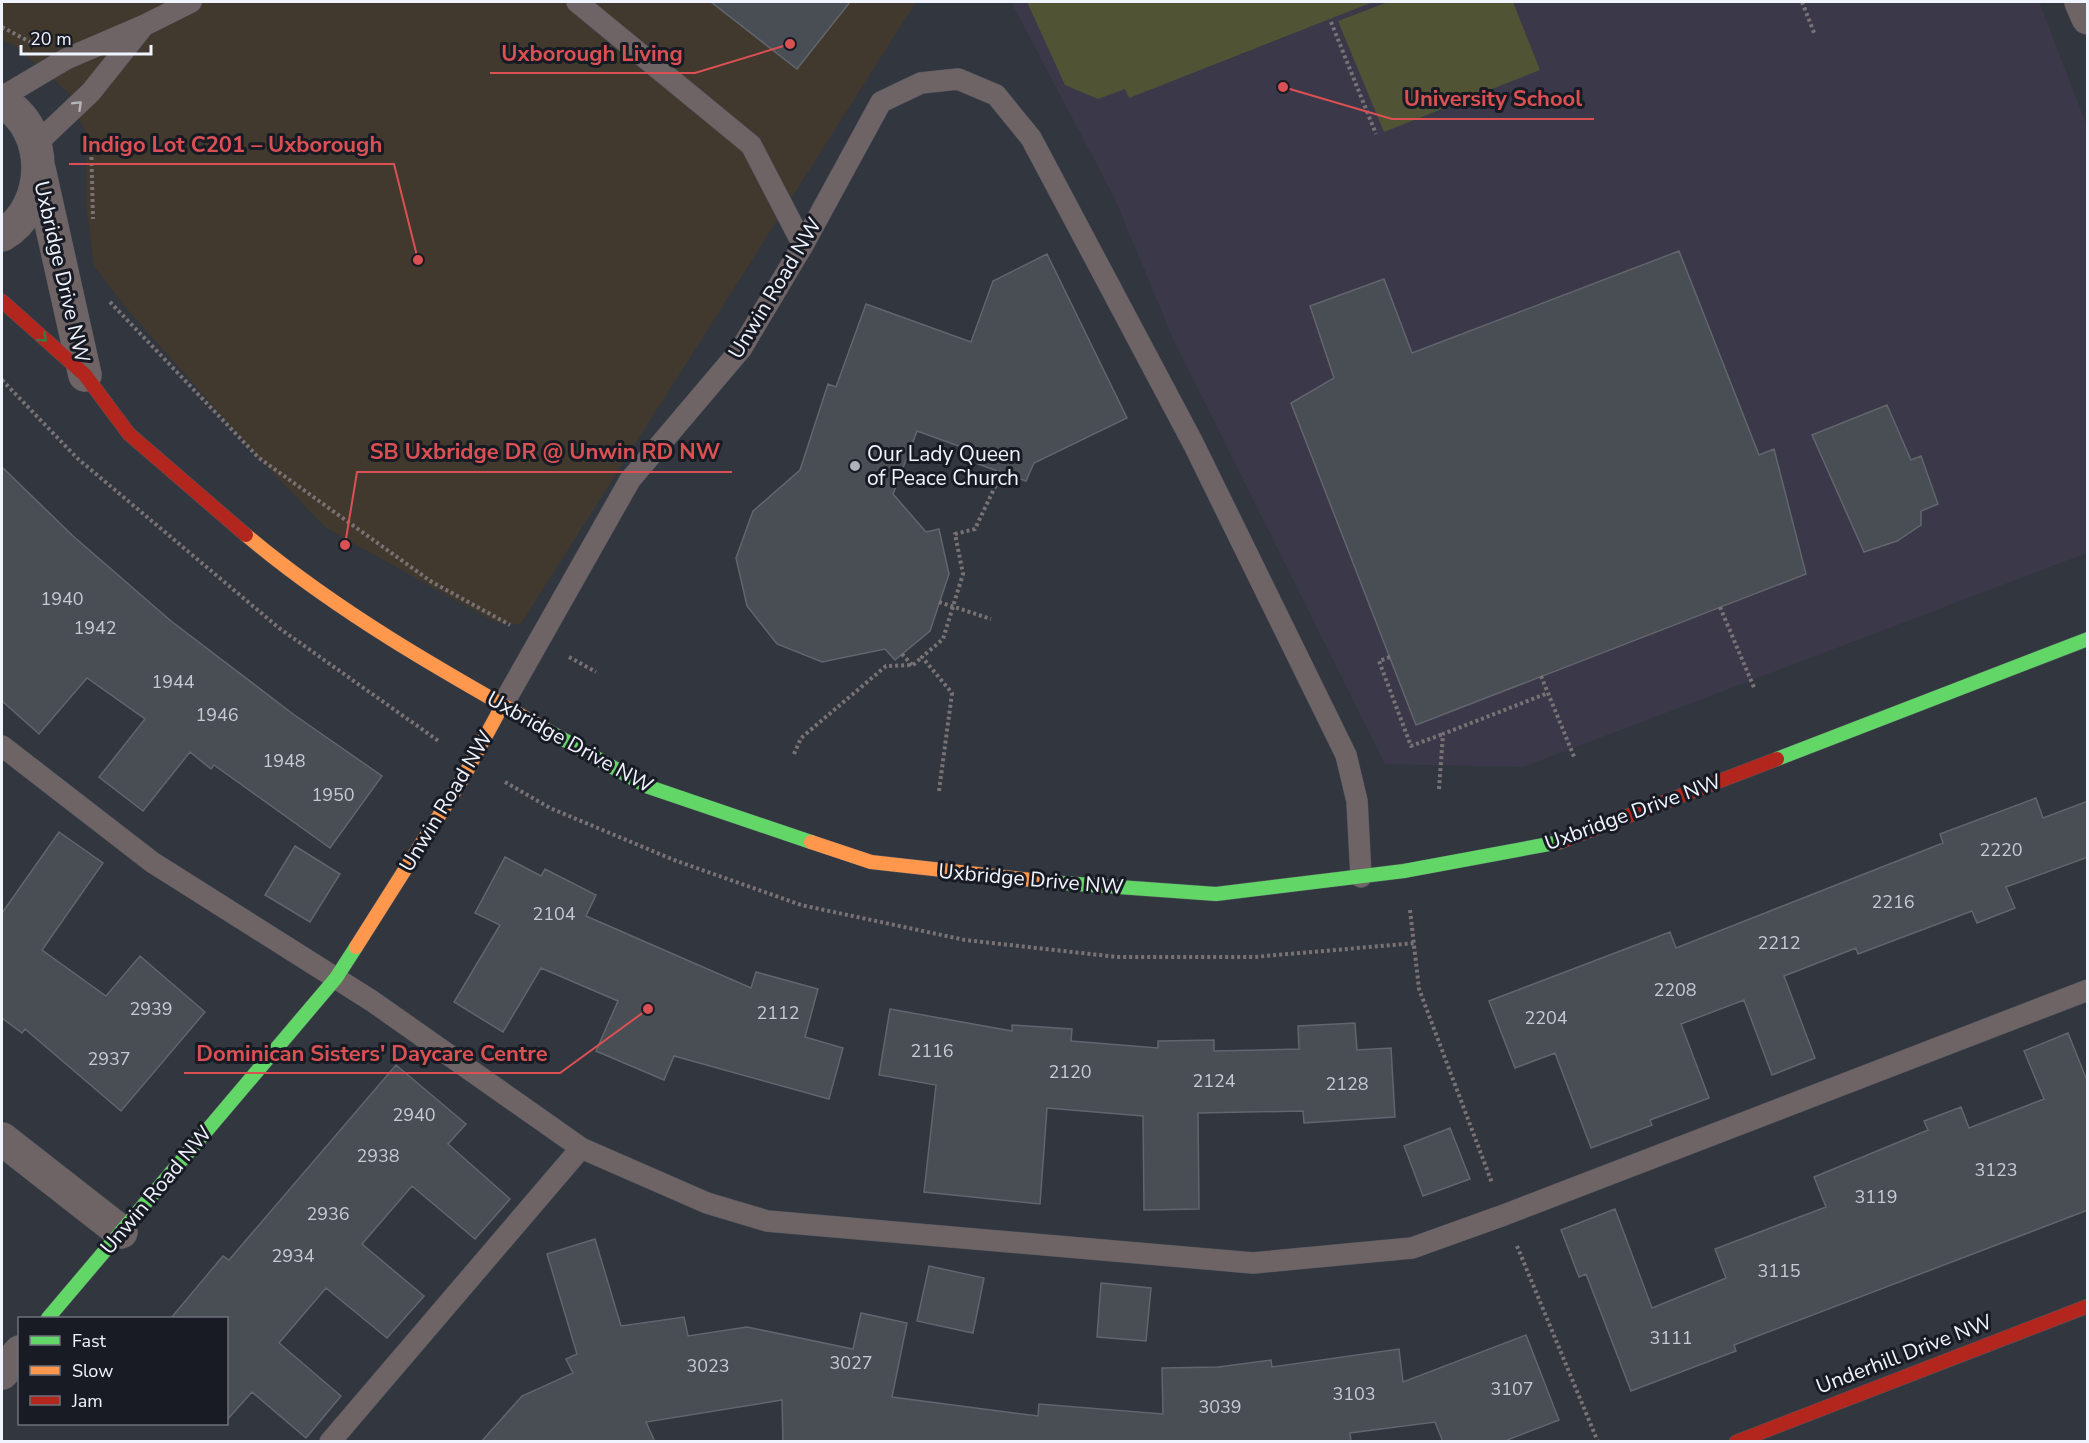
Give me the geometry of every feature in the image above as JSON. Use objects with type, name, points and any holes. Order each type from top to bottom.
[{"type":"street","points":[[2081,2],[2088,18]]},
{"type":"street","name":"Uxbridge Drive NW","points":[[2,102],[25,123],[37,157],[85,375]]},
{"type":"street","points":[[2,236],[25,214],[36,192],[37,157]]},
{"type":"street","name":"Uxbridge Drive NW","points":[[2,301],[85,375],[129,434],[284,567],[502,706],[646,786],[871,862],[1016,880],[1216,894],[1404,871],[1561,842],[2088,639]]},
{"type":"street","name":"Unwin Road NW","points":[[49,1317],[336,978],[463,778],[502,706]]},
{"type":"street","points":[[2,1139],[121,1232]]},
{"type":"street","name":"Underhill Drive NW","points":[[1736,1442],[2088,1306]]},
{"type":"street","points":[[2,1373],[18,1354]]},
{"type":"lane","points":[[2,97],[58,64],[191,2]]},
{"type":"lane","points":[[577,2],[751,145],[803,245]]},
{"type":"lane","points":[[37,157],[145,25]]},
{"type":"lane","name":"Unwin Road NW","points":[[502,706],[630,480],[741,349],[803,245],[881,102],[921,83],[958,79],[996,96],[1031,138],[1193,443],[1346,755],[1357,801],[1361,877]]},
{"type":"lane","points":[[2,746],[152,862],[336,978],[581,1148],[707,1203],[766,1221],[1253,1263],[1412,1248],[1504,1215],[2088,990]]},
{"type":"lane","points":[[330,1442],[581,1148]]},
{"type":"path","points":[[1802,2],[1815,35]]},
{"type":"path","points":[[1331,22],[1376,134]]},
{"type":"path","points":[[2,27],[51,54],[58,64]]},
{"type":"path","points":[[82,101],[90,111],[93,226]]},
{"type":"path","points":[[107,298],[259,458],[432,582],[596,672]]},
{"type":"path","points":[[2,380],[77,459],[270,620],[424,732]]},
{"type":"path","points":[[794,754],[801,738],[886,666],[913,665],[943,639],[963,574],[955,534],[975,529],[1002,472]]},
{"type":"path","points":[[939,602],[991,619]]},
{"type":"path","points":[[1720,607],[1755,690]]},
{"type":"path","points":[[902,654],[913,665]]},
{"type":"path","points":[[922,657],[952,693],[939,791]]},
{"type":"path","points":[[1390,657],[1379,661],[1411,746],[1548,693]]},
{"type":"path","points":[[1541,676],[1575,759]]},
{"type":"path","points":[[1439,789],[1443,734]]},
{"type":"path","points":[[1404,871],[1416,943],[1419,989],[1504,1215],[1598,1442]]},
{"type":"shaded area","points":[[2,2],[916,2],[520,625],[495,622],[326,528],[259,458],[128,310],[94,266],[86,203],[87,137],[69,93],[15,46],[2,40]]},
{"type":"shaded area","points":[[1011,2],[2039,2],[2087,126],[2087,553],[1523,767],[1385,764],[1174,341],[1114,197]]},
{"type":"green space","points":[[1027,2],[1373,2],[1129,98],[1125,89],[1098,99],[1065,85]]},
{"type":"green space","points":[[1388,2],[1513,2],[1540,70],[1384,132],[1338,21]]},
{"type":"building","points":[[711,2],[850,2],[797,69]]},
{"type":"building","points":[[1679,251],[1759,455],[1774,449],[1806,574],[1416,725],[1291,403],[1334,378],[1310,306],[1384,279],[1412,353]]},
{"type":"building","name":"Our Lady Queen of Peace Church","points":[[1047,254],[1127,418],[1034,463],[1026,481],[978,464],[981,454],[917,431],[893,494],[926,532],[939,529],[949,574],[930,631],[895,660],[885,649],[822,662],[777,644],[747,606],[736,558],[753,511],[800,470],[828,384],[836,387],[866,304],[971,342],[993,281]]},
{"type":"building","points":[[1887,405],[1911,460],[1921,456],[1938,504],[1921,511],[1921,525],[1897,541],[1864,552],[1812,435]]},
{"type":"building","points":[[2,467],[73,536],[171,621],[293,714],[382,776],[330,848],[214,765],[211,769],[190,752],[143,811],[99,777],[145,719],[87,678],[39,734],[2,701]]},
{"type":"building","points":[[2036,798],[2043,818],[2088,801],[2088,857],[2006,887],[2015,908],[1977,923],[1972,911],[1858,954],[1856,948],[1784,976],[1815,1058],[1772,1075],[1744,1000],[1681,1024],[1709,1098],[1650,1120],[1652,1125],[1591,1148],[1555,1053],[1515,1068],[1489,1001],[1670,932],[1676,948],[1943,843],[1940,834]]},
{"type":"building","points":[[59,832],[103,863],[42,950],[106,996],[140,956],[205,1012],[121,1111],[25,1029],[22,1033],[2,1018],[2,913]]},
{"type":"building","points":[[295,846],[340,874],[310,922],[265,895]]},
{"type":"building","points":[[505,857],[541,876],[545,869],[596,895],[586,916],[751,988],[756,972],[818,989],[805,1037],[843,1048],[829,1099],[674,1056],[664,1080],[596,1051],[618,1001],[541,968],[503,1032],[454,1002],[500,925],[475,913]]},
{"type":"building","points":[[890,1009],[1012,1031],[1012,1025],[1072,1029],[1071,1041],[1158,1048],[1158,1041],[1214,1040],[1214,1051],[1299,1049],[1298,1026],[1355,1023],[1357,1050],[1391,1048],[1395,1117],[1304,1123],[1303,1111],[1198,1113],[1199,1209],[1144,1210],[1143,1116],[1047,1108],[1040,1204],[924,1192],[936,1085],[879,1075]]},
{"type":"building","points":[[2068,1033],[2088,1083],[2088,1210],[1734,1345],[1736,1351],[1631,1391],[1586,1274],[1579,1277],[1561,1230],[1615,1209],[1652,1308],[1726,1278],[1715,1249],[1826,1207],[1814,1177],[1928,1130],[1924,1121],[1961,1107],[1969,1128],[2044,1099],[2024,1051]]},
{"type":"building","points":[[396,1065],[466,1124],[448,1144],[510,1199],[475,1239],[412,1186],[362,1244],[424,1296],[387,1338],[326,1288],[279,1343],[341,1396],[306,1438],[252,1392],[228,1419],[228,1317],[172,1317],[223,1256],[229,1260]]},
{"type":"building","points":[[1450,1128],[1470,1179],[1423,1196],[1404,1146]]},
{"type":"building","points":[[595,1239],[621,1326],[684,1317],[688,1336],[747,1327],[853,1349],[861,1313],[907,1323],[892,1397],[1038,1416],[1039,1404],[1163,1414],[1162,1368],[1218,1367],[1271,1360],[1272,1367],[1399,1349],[1403,1382],[1526,1335],[1559,1420],[1502,1442],[1443,1442],[1435,1422],[1350,1433],[1351,1442],[783,1442],[782,1400],[646,1422],[655,1442],[481,1442],[522,1396],[573,1373],[566,1359],[577,1354],[547,1254]]},
{"type":"building","points":[[929,1266],[984,1278],[973,1333],[917,1321]]},
{"type":"building","points":[[1101,1283],[1151,1288],[1146,1341],[1097,1337]]},
{"type":"traffic: fast","points":[[1777,759],[2088,639]]},
{"type":"traffic: fast","points":[[545,729],[646,786],[811,842]]},
{"type":"traffic: fast","points":[[1049,882],[1216,894],[1404,871],[1560,842]]},
{"type":"traffic: fast","points":[[49,1317],[336,978],[356,947]]},
{"type":"traffic: slow","points":[[246,535],[316,589],[391,639],[545,729]]},
{"type":"traffic: slow","points":[[356,947],[463,778],[502,706]]},
{"type":"traffic: slow","points":[[811,842],[871,862],[1049,882]]},
{"type":"traffic: jam","points":[[2,301],[85,375],[129,434],[246,535]]},
{"type":"traffic: jam","points":[[1560,842],[1777,759]]},
{"type":"traffic: jam","points":[[1736,1442],[2088,1306]]},
{"type":"place","name":"Uxborough Living","points":[[790,44]]},
{"type":"place","name":"University School","points":[[1283,87]]},
{"type":"place","name":"Indigo Lot C201 – Uxborough","points":[[418,260]]},
{"type":"place","name":"Our Lady Queen of Peace Church","points":[[855,466]]},
{"type":"place","name":"SB Uxbridge DR @ Unwin RD NW","points":[[345,545]]},
{"type":"place","name":"Dominican Sisters' Daycare Centre","points":[[648,1009]]}]
